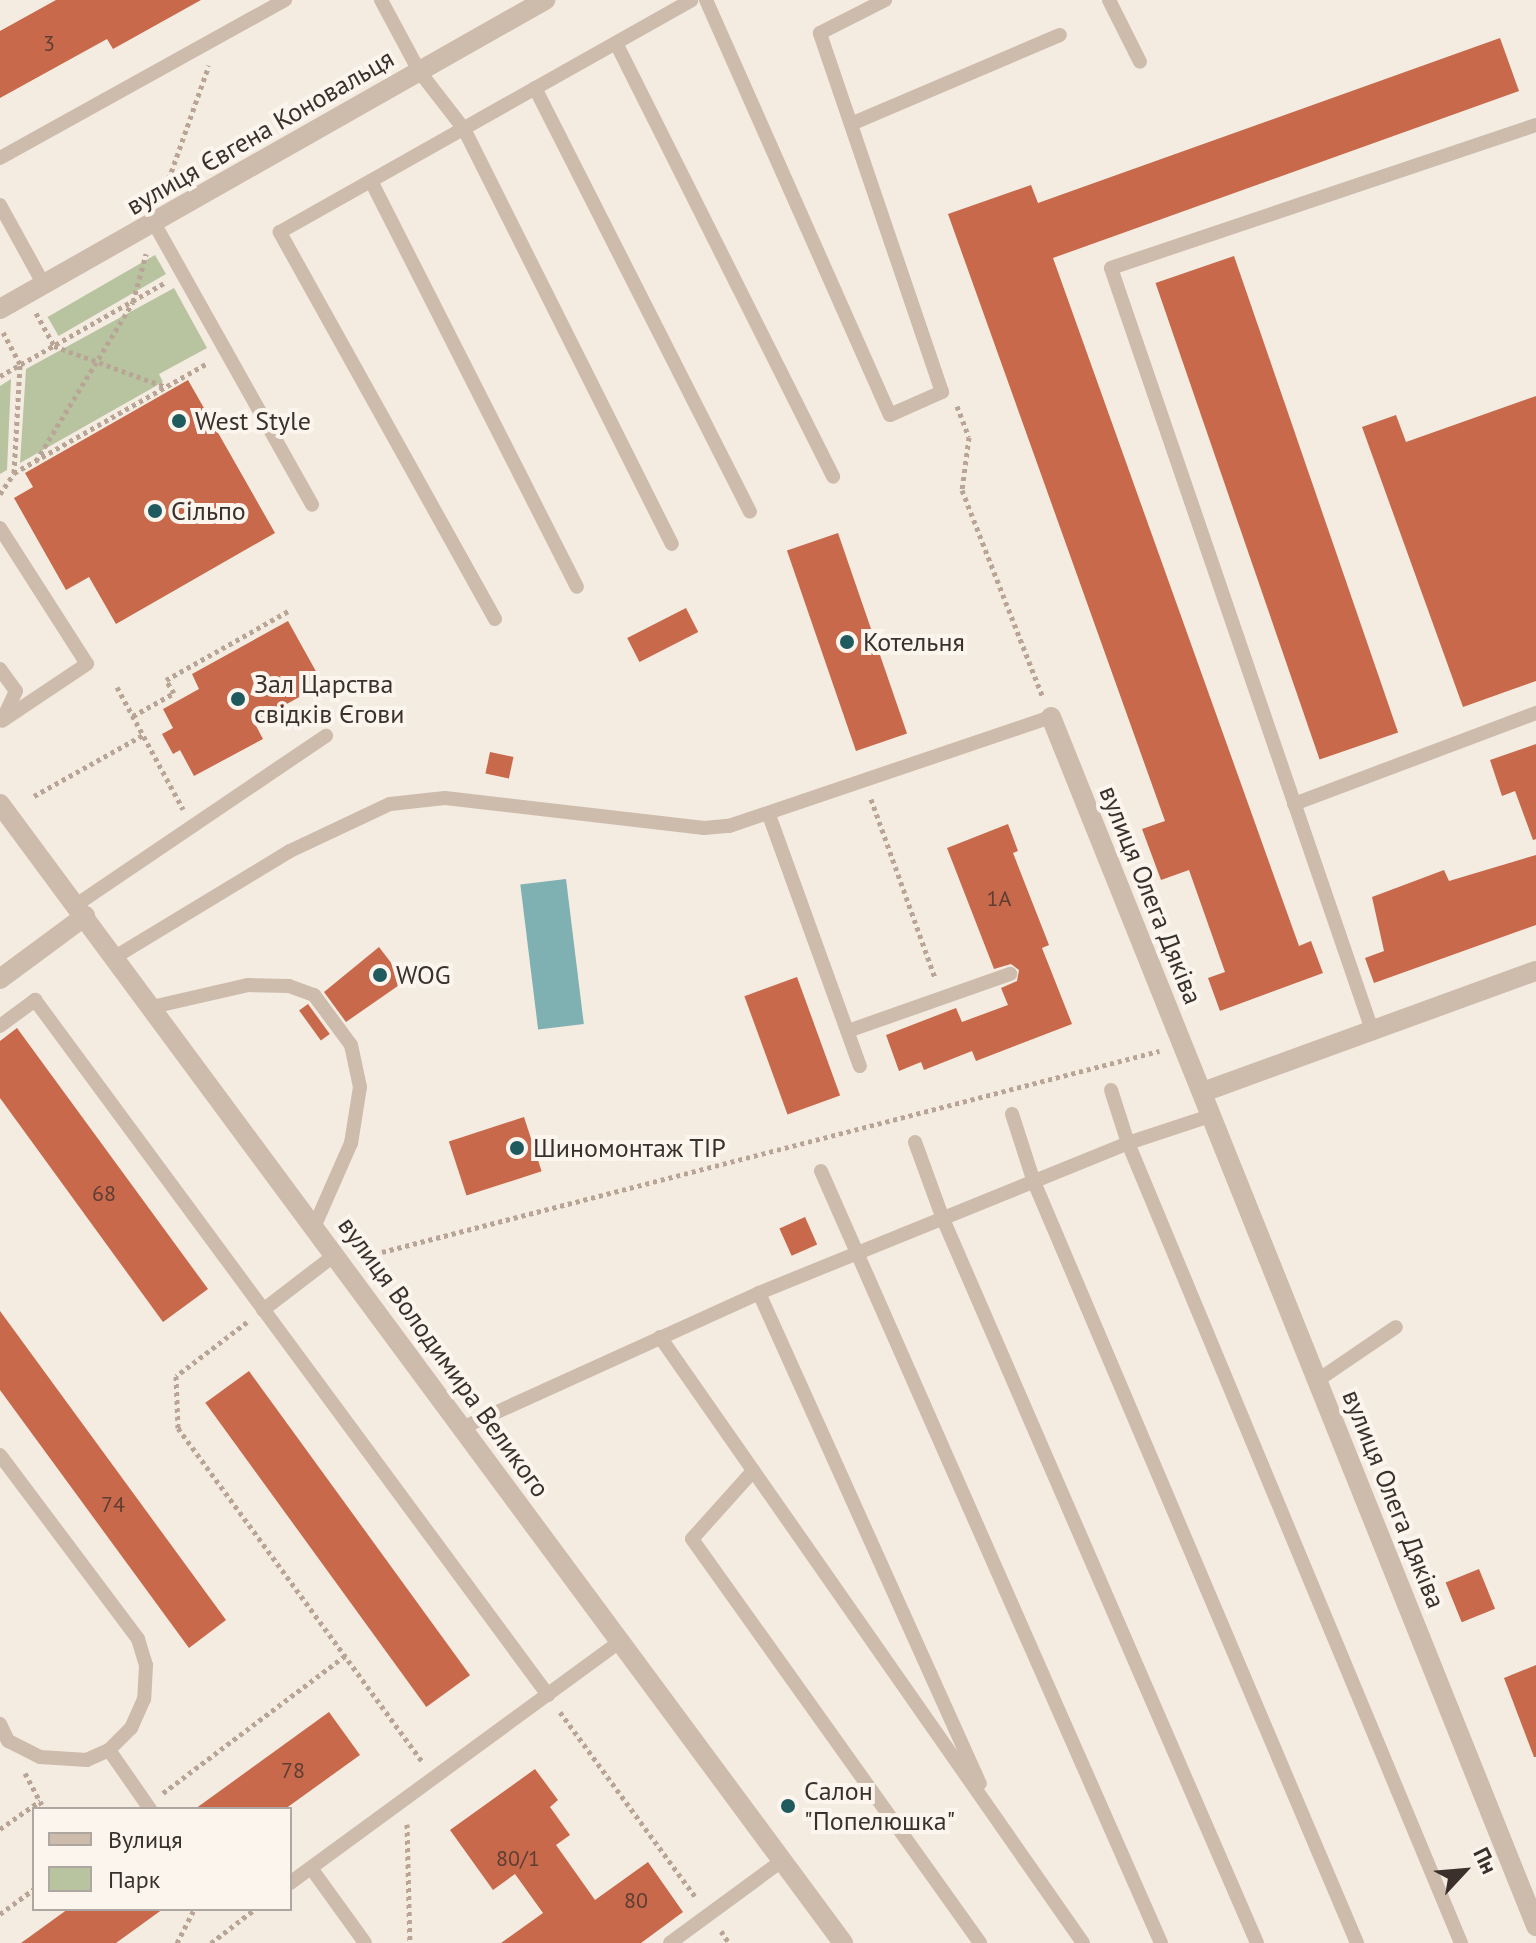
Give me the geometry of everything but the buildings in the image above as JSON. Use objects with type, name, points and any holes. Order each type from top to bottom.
[{"type":"street","name":"вулиця Євгена Коновальця","points":[[0,309],[545,0]]},
{"type":"street","name":"вулиця Олега Дяківа","points":[[1051,717],[1536,1926]]},
{"type":"street","name":"вулиця Володимира Великого","points":[[0,804],[315,1225],[843,1943]]},
{"type":"street","points":[[0,979],[80,911]]},
{"type":"street","points":[[1203,1092],[1536,971]]},
{"type":"lane","points":[[0,158],[285,0]]},
{"type":"lane","points":[[381,0],[419,71],[464,129],[672,544]]},
{"type":"lane","points":[[495,619],[280,232],[691,0]]},
{"type":"lane","points":[[706,0],[890,415],[942,392],[820,33],[876,2]]},
{"type":"lane","points":[[1109,0],[1140,62]]},
{"type":"lane","points":[[851,124],[1060,35]]},
{"type":"lane","points":[[616,43],[833,477]]},
{"type":"lane","points":[[535,88],[750,512]]},
{"type":"lane","points":[[1372,1030],[1111,268],[1536,125]]},
{"type":"lane","points":[[371,181],[577,587]]},
{"type":"lane","points":[[0,205],[35,290]]},
{"type":"lane","points":[[154,223],[312,505]]},
{"type":"lane","points":[[0,528],[87,664],[1,724]]},
{"type":"lane","points":[[0,669],[16,691],[1,724]]},
{"type":"lane","points":[[1294,804],[1536,713]]},
{"type":"lane","points":[[115,957],[290,851],[390,804],[445,798],[704,828],[769,815],[1051,717]]},
{"type":"lane","points":[[80,911],[192,826],[326,736]]},
{"type":"lane","points":[[769,815],[860,1066]]},
{"type":"lane","points":[[848,1031],[941,994],[1010,974]]},
{"type":"lane","points":[[152,1007],[248,985],[289,986],[314,995],[351,1045],[360,1087],[351,1143],[315,1225]]},
{"type":"lane","points":[[0,1026],[35,1000],[548,1695]]},
{"type":"lane","points":[[1111,1090],[1128,1143],[1461,1943]]},
{"type":"lane","points":[[1012,1114],[1034,1182],[1357,1943]]},
{"type":"lane","points":[[464,1427],[759,1293],[1128,1143],[1213,1115]]},
{"type":"lane","points":[[915,1142],[943,1219],[1257,1943]]},
{"type":"lane","points":[[821,1171],[1161,1943]]},
{"type":"lane","points":[[263,1310],[336,1254]]},
{"type":"lane","points":[[759,1293],[995,1817]]},
{"type":"lane","points":[[1318,1380],[1396,1327]]},
{"type":"lane","points":[[660,1337],[1083,1943]]},
{"type":"lane","points":[[0,1455],[138,1639],[146,1665],[144,1699],[131,1728],[109,1750],[87,1760],[40,1757],[8,1741],[0,1724]]},
{"type":"lane","points":[[753,1471],[692,1539],[980,1943]]},
{"type":"lane","points":[[292,1882],[621,1641]]},
{"type":"lane","points":[[109,1750],[149,1807]]},
{"type":"lane","points":[[670,1943],[783,1860]]},
{"type":"lane","points":[[311,1868],[365,1943]]},
{"type":"path","points":[[36,461],[133,302],[154,223],[219,36]]},
{"type":"path","points":[[0,376],[182,274]]},
{"type":"path","points":[[35,290],[54,346]]},
{"type":"path","points":[[0,326],[20,364],[14,473]]},
{"type":"path","points":[[54,346],[166,387]]},
{"type":"path","points":[[0,494],[14,473],[227,353]]},
{"type":"path","points":[[942,392],[956,404],[969,437],[962,490],[1051,717]]},
{"type":"path","points":[[133,716],[174,693],[166,680],[290,610]]},
{"type":"path","points":[[117,687],[192,826]]},
{"type":"path","points":[[34,796],[143,735]]},
{"type":"path","points":[[865,782],[941,994]]},
{"type":"path","points":[[382,1252],[1184,1044]]},
{"type":"path","points":[[263,1310],[176,1376],[178,1428],[434,1778]]},
{"type":"path","points":[[149,1807],[345,1656]]},
{"type":"path","points":[[548,1695],[729,1943]]},
{"type":"path","points":[[406,1799],[410,1943]]},
{"type":"path","points":[[0,1829],[40,1801]]},
{"type":"path","points":[[0,1914],[32,1890]]},
{"type":"path","points":[[177,1943],[193,1911]]},
{"type":"path","points":[[211,1943],[252,1911]]},
{"type":"green space","points":[[155,255],[166,274],[59,336],[48,317]]},
{"type":"green space","points":[[174,288],[207,348],[159,374],[163,382],[20,463],[26,369]]},
{"type":"green space","points":[[11,379],[7,470],[0,474],[0,386]]},
{"type":"water","points":[[566,879],[584,1024],[538,1030],[520,885]]},
{"type":"place","name":"West Style","points":[[179,421]]},
{"type":"place","name":"Сільпо","points":[[155,511]]},
{"type":"place","name":"Котельня","points":[[847,642]]},
{"type":"place","name":"Зал Царства свідків Єгови","points":[[238,699]]},
{"type":"place","name":"WOG","points":[[380,975]]},
{"type":"place","name":"Шиномонтаж ТІР","points":[[517,1148]]},
{"type":"place","name":"Салон \"Попелюшка\"","points":[[788,1806]]}]
